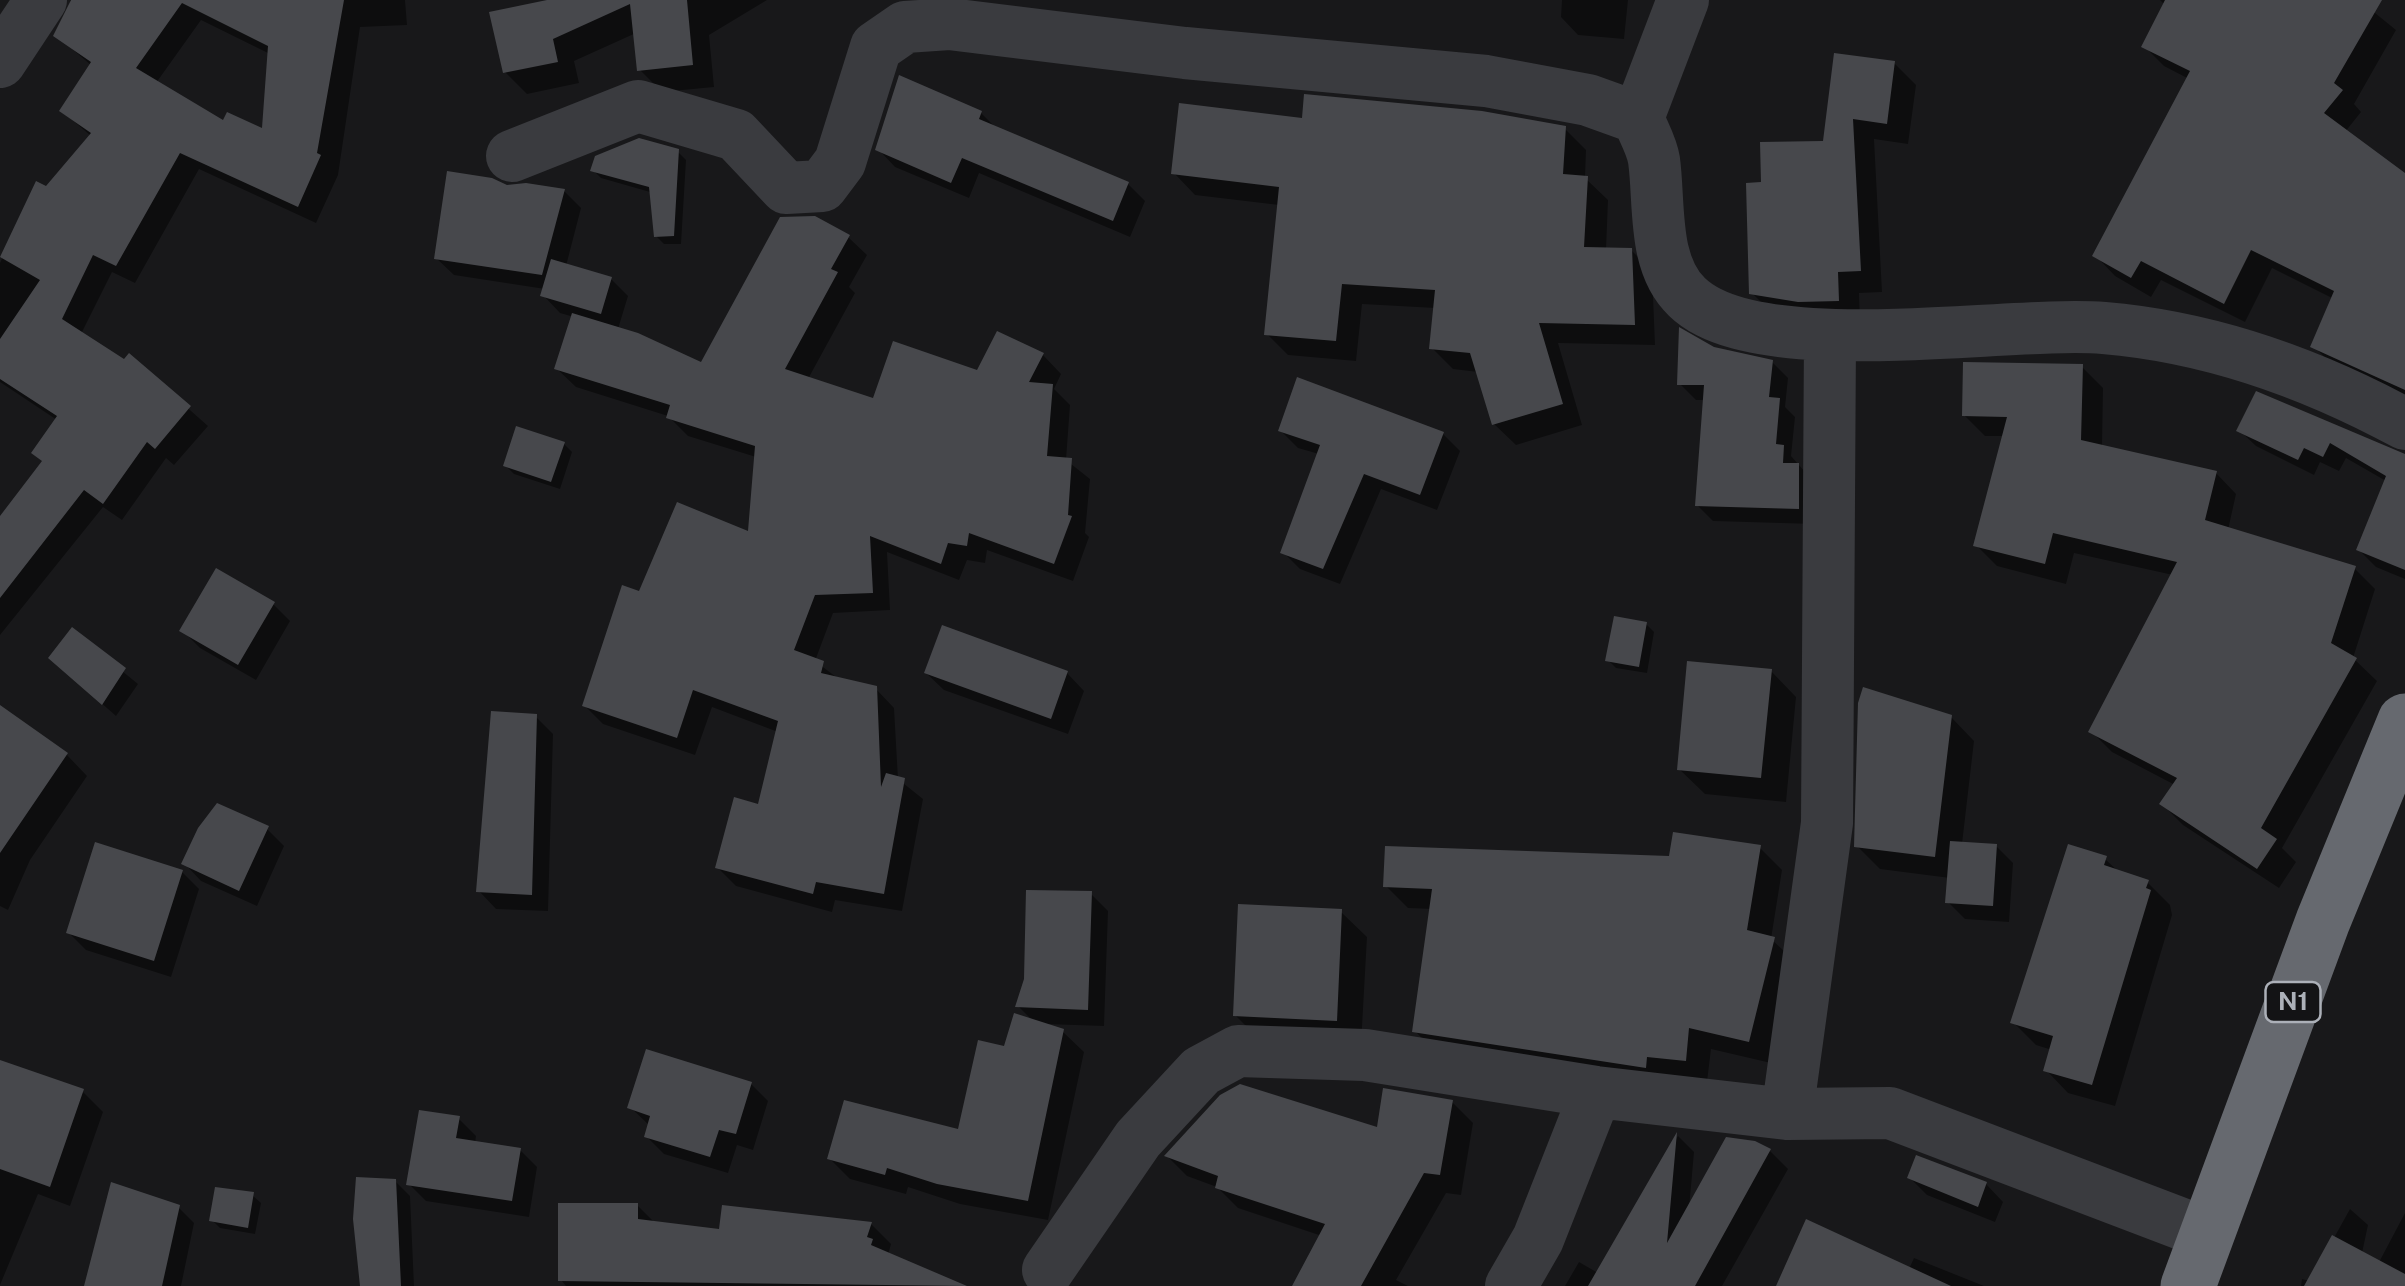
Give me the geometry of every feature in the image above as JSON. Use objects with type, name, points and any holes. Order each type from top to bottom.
[{"type":"highway","name":"N1","points":[[2188,1286],[2322,921],[2405,720]]},
{"type":"street","points":[[0,62],[40,0]]},
{"type":"street","points":[[1682,0],[1638,118],[1654,155],[1663,256],[1685,296],[1719,318],[1830,336],[2101,328],[2202,342],[2337,386],[2405,424]]},
{"type":"street","points":[[512,156],[638,106],[736,135],[786,188],[822,186],[840,162],[876,47],[905,27],[949,24],[1184,53],[1486,81],[1588,100],[1638,118]]},
{"type":"street","points":[[1787,1114],[1827,823],[1830,336]]},
{"type":"street","points":[[1048,1270],[1138,1140],[1201,1072],[1238,1051],[1366,1055],[1596,1092],[1787,1114],[1890,1112],[2208,1234]]},
{"type":"street","points":[[1511,1286],[1538,1239],[1596,1092]]},
{"type":"building","points":[[71,0],[344,0],[317,153],[321,155],[298,207],[180,153],[116,266],[93,255],[62,319],[124,359],[129,353],[191,406],[155,449],[147,442],[103,504],[84,490],[0,598],[0,516],[42,461],[31,453],[57,416],[0,379],[0,339],[40,280],[0,257],[36,181],[46,186],[91,133],[59,111],[91,62],[53,36]],"holes":[[[182,3],[268,46],[262,128],[227,112],[223,120],[136,68]]]},
{"type":"building","points":[[547,0],[687,0],[693,65],[637,71],[630,4],[553,39],[558,62],[503,73],[489,12]]},
{"type":"building","points":[[2165,0],[2382,0],[2334,83],[2343,90],[2324,113],[2405,173],[2405,390],[2310,347],[2334,291],[2251,250],[2224,304],[2141,261],[2131,278],[2092,256],[2190,71],[2141,47]]},
{"type":"building","points":[[1834,53],[1895,61],[1887,124],[1853,119],[1861,271],[1838,272],[1839,301],[1798,302],[1749,294],[1746,183],[1761,182],[1760,142],[1823,141]]},
{"type":"building","points":[[899,75],[982,111],[979,119],[1129,182],[1113,221],[962,158],[951,183],[875,150]]},
{"type":"building","points":[[1304,94],[1482,111],[1566,126],[1563,174],[1588,176],[1584,247],[1632,248],[1635,325],[1539,323],[1563,404],[1492,425],[1470,353],[1429,349],[1435,290],[1342,284],[1336,341],[1264,335],[1279,187],[1171,174],[1179,103],[1302,118]]},
{"type":"building","points":[[639,138],[679,149],[674,236],[654,237],[649,187],[590,171],[595,156]]},
{"type":"building","points":[[447,171],[492,178],[507,185],[526,183],[565,189],[542,275],[434,259]]},
{"type":"building","points":[[815,216],[850,235],[831,269],[838,272],[785,369],[873,398],[893,341],[977,370],[997,331],[1044,353],[1029,382],[1053,384],[1047,456],[1072,458],[1068,515],[1072,516],[1054,564],[969,533],[967,546],[948,543],[941,564],[870,536],[873,593],[815,595],[794,650],[824,661],[821,673],[877,686],[881,787],[886,773],[905,778],[884,894],[816,882],[813,894],[715,868],[734,797],[758,804],[778,721],[693,690],[677,738],[582,706],[622,585],[639,591],[677,502],[748,531],[755,446],[666,418],[670,405],[554,369],[572,313],[638,333],[701,362],[780,217]]},
{"type":"building","points":[[551,259],[612,277],[601,314],[540,296]]},
{"type":"building","points":[[1679,327],[1714,347],[1773,360],[1769,397],[1780,398],[1776,444],[1784,445],[1783,463],[1799,463],[1799,509],[1695,506],[1704,385],[1677,385]]},
{"type":"building","points":[[1963,362],[2083,364],[2081,440],[2217,471],[2205,520],[2356,566],[2331,643],[2357,658],[2261,828],[2277,839],[2257,869],[2159,804],[2177,778],[2088,732],[2177,562],[2053,533],[2045,564],[1973,546],[2007,417],[1962,416]]},
{"type":"building","points":[[1297,377],[1444,432],[1420,495],[1364,474],[1323,569],[1280,553],[1320,445],[1278,431]]},
{"type":"building","points":[[2256,391],[2405,454],[2405,570],[2356,550],[2386,476],[2330,443],[2323,457],[2304,448],[2298,460],[2236,431]]},
{"type":"building","points":[[516,426],[565,442],[551,482],[503,466]]},
{"type":"building","points":[[216,568],[275,602],[238,665],[179,631]]},
{"type":"building","points":[[1614,616],[1647,622],[1639,667],[1605,661]]},
{"type":"building","points":[[942,625],[1068,671],[1051,719],[924,673]]},
{"type":"building","points":[[72,627],[126,668],[102,705],[48,658]]},
{"type":"building","points":[[1687,661],[1772,669],[1761,778],[1677,770]]},
{"type":"building","points":[[1863,687],[1952,715],[1935,857],[1854,847],[1858,703]]},
{"type":"building","points":[[0,705],[68,753],[0,853]]},
{"type":"building","points":[[491,711],[537,714],[532,895],[476,892]]},
{"type":"building","points":[[217,803],[269,826],[239,891],[181,864],[198,828]]},
{"type":"building","points":[[1673,832],[1761,845],[1747,930],[1775,937],[1749,1042],[1689,1028],[1686,1061],[1647,1057],[1646,1068],[1412,1032],[1432,889],[1383,887],[1385,846],[1669,856]]},
{"type":"building","points":[[1950,841],[1997,844],[1993,906],[1945,903]]},
{"type":"building","points":[[95,842],[183,870],[154,961],[66,933]]},
{"type":"building","points":[[2068,844],[2107,856],[2104,865],[2149,880],[2146,888],[2151,890],[2092,1085],[2043,1071],[2053,1036],[2010,1023]]},
{"type":"building","points":[[1026,890],[1092,891],[1088,1010],[1015,1007],[1024,979]]},
{"type":"building","points":[[1238,904],[1342,909],[1337,1021],[1233,1016]]},
{"type":"building","points":[[1014,1013],[1064,1029],[1028,1201],[937,1184],[887,1168],[885,1175],[827,1159],[844,1100],[958,1129],[978,1040],[1004,1046]]},
{"type":"building","points":[[646,1049],[752,1082],[736,1134],[719,1130],[710,1157],[644,1137],[650,1116],[627,1108]]},
{"type":"building","points":[[0,1060],[84,1089],[50,1187],[0,1169]]},
{"type":"building","points":[[1240,1084],[1377,1127],[1383,1088],[1453,1100],[1440,1175],[1424,1173],[1361,1286],[1292,1286],[1325,1224],[1215,1188],[1218,1176],[1164,1156],[1220,1095]]},
{"type":"building","points":[[419,1110],[460,1116],[456,1138],[521,1148],[512,1201],[406,1185]]},
{"type":"building","points":[[1677,1132],[1667,1243],[1726,1137],[1755,1141],[1771,1149],[1695,1286],[1588,1286]]},
{"type":"building","points":[[1916,1155],[1987,1182],[1978,1207],[1907,1178]]},
{"type":"building","points":[[356,1177],[396,1179],[401,1286],[360,1286],[353,1219]]},
{"type":"building","points":[[111,1182],[180,1205],[162,1286],[84,1286]]},
{"type":"building","points":[[215,1187],[254,1192],[248,1228],[209,1221]]},
{"type":"building","points":[[558,1203],[638,1203],[638,1219],[719,1229],[722,1205],[872,1222],[867,1237],[873,1239],[871,1245],[967,1286],[558,1281]]},
{"type":"building","points":[[1806,1219],[1951,1286],[1776,1286]]},
{"type":"building","points":[[2332,1235],[2405,1274],[2405,1286],[2304,1286]]}]
